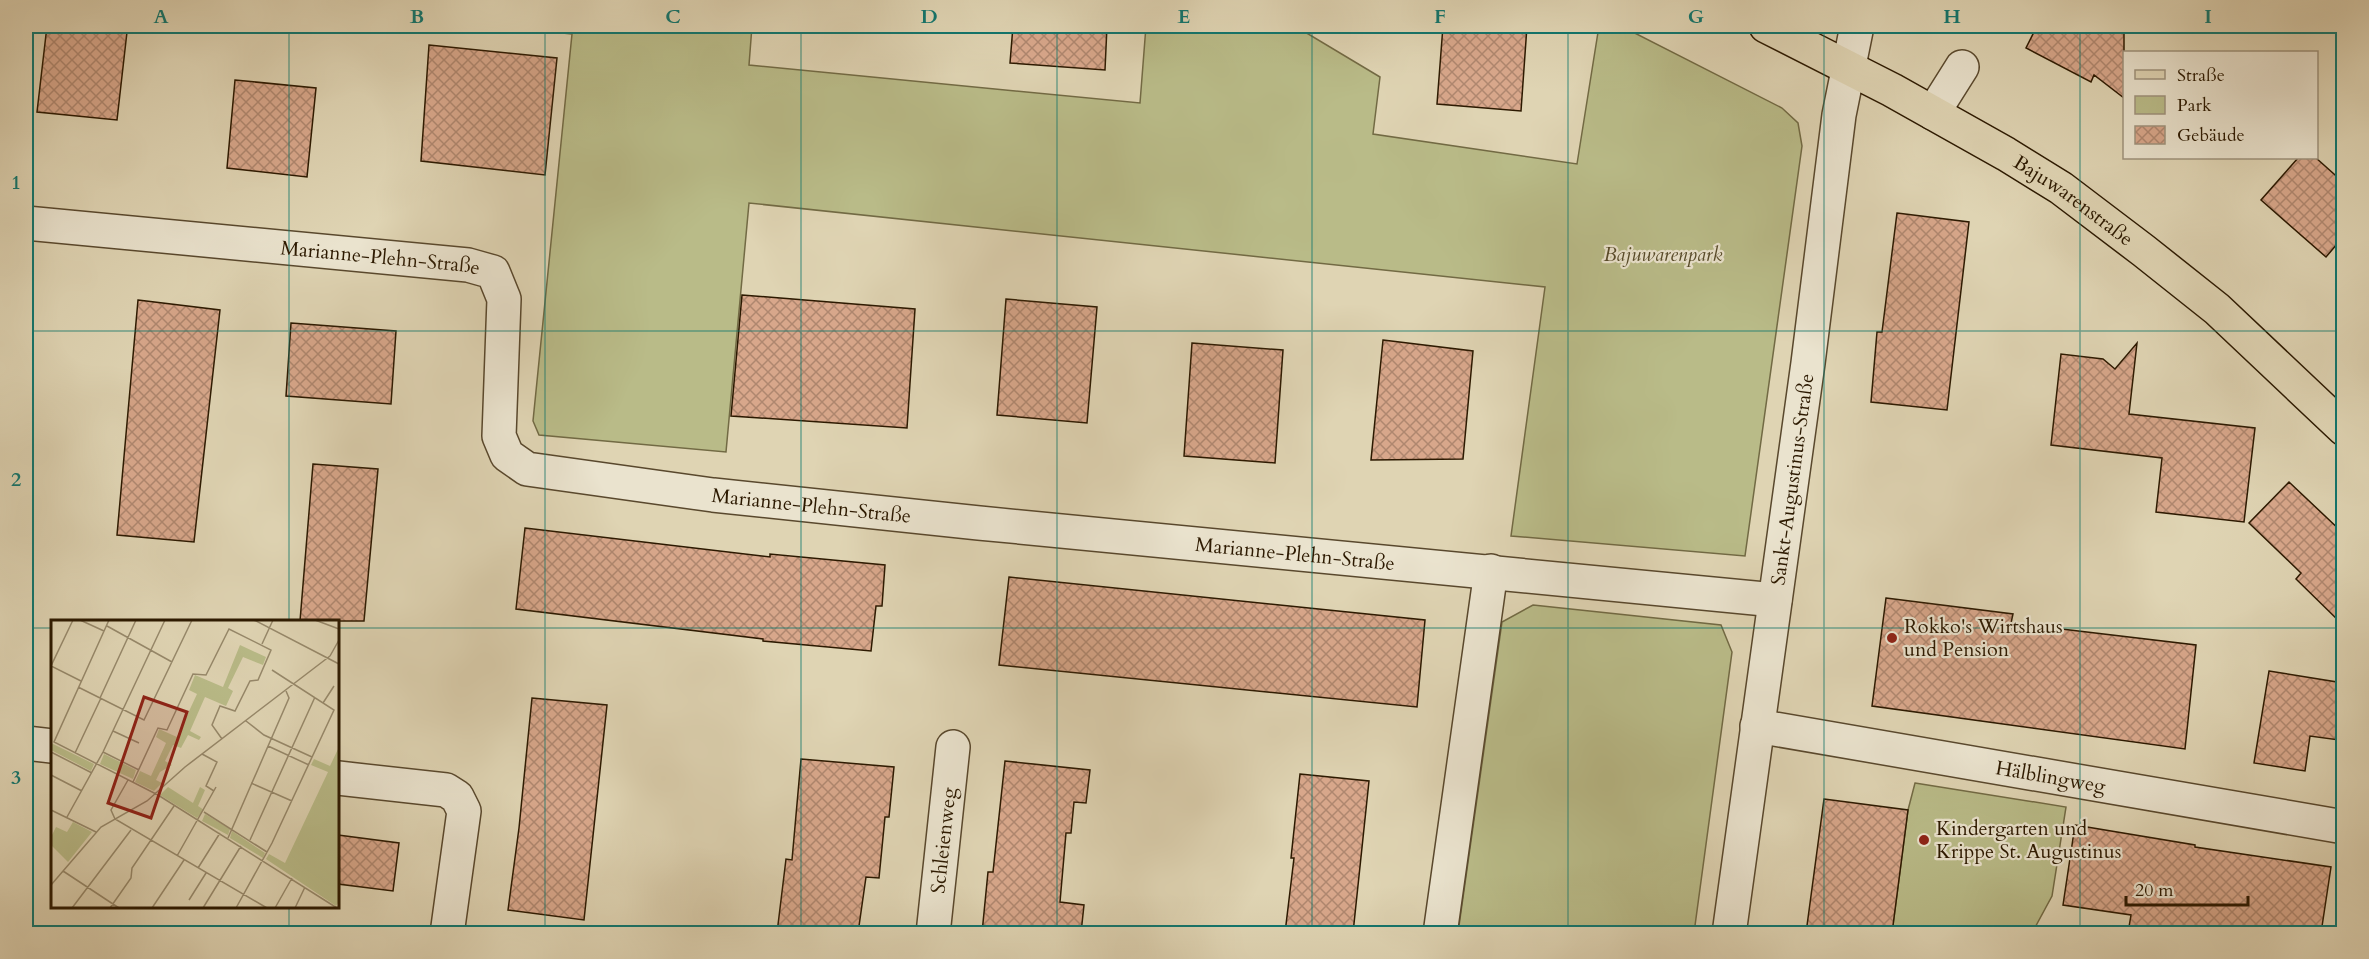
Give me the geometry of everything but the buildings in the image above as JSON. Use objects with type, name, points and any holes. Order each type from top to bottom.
[{"type":"main road","name":"Bajuwarenstraße","points":[[1766,26],[1849,67],[1933,113],[2061,188],[2217,309],[2343,429]]},
{"type":"street","name":"Sankt-Augustinus-Straße","points":[[1728,933],[1811,340],[1839,116],[1857,26]]},
{"type":"street","points":[[1933,113],[1962,67]]},
{"type":"street","name":"Marianne-Plehn-Straße","points":[[26,223],[468,265],[494,272],[504,299],[499,436],[507,455],[527,469],[713,495],[979,523],[1775,600]]},
{"type":"street","points":[[1440,933],[1491,572]]},
{"type":"street","name":"Hälblingweg","points":[[1757,726],[2343,827]]},
{"type":"street","points":[[26,743],[51,746]]},
{"type":"street","name":"Schleienweg","points":[[933,933],[953,747]]},
{"type":"street","points":[[339,778],[446,790],[457,797],[464,812],[447,933]]},
{"type":"green space","name":"Bajuwarenpark","points":[[494,26],[752,26],[749,65],[1140,103],[1146,26],[1295,26],[1380,77],[1373,134],[1577,164],[1599,26],[1621,26],[1782,108],[1798,123],[1802,146],[1745,556],[1511,536],[1545,287],[749,203],[726,452],[539,435],[533,421],[572,34]]},
{"type":"green space","points":[[1533,605],[1721,625],[1732,652],[1694,933],[1458,933],[1502,622]]},
{"type":"green space","points":[[1915,783],[2066,807],[2052,896],[2032,933],[1892,933],[1908,810]]},
{"type":"place","name":"Rokko's Wirtshaus und Pension","points":[[1892,638]]},
{"type":"place","name":"Kindergarten und Krippe St. Augustinus","points":[[1924,840]]}]
